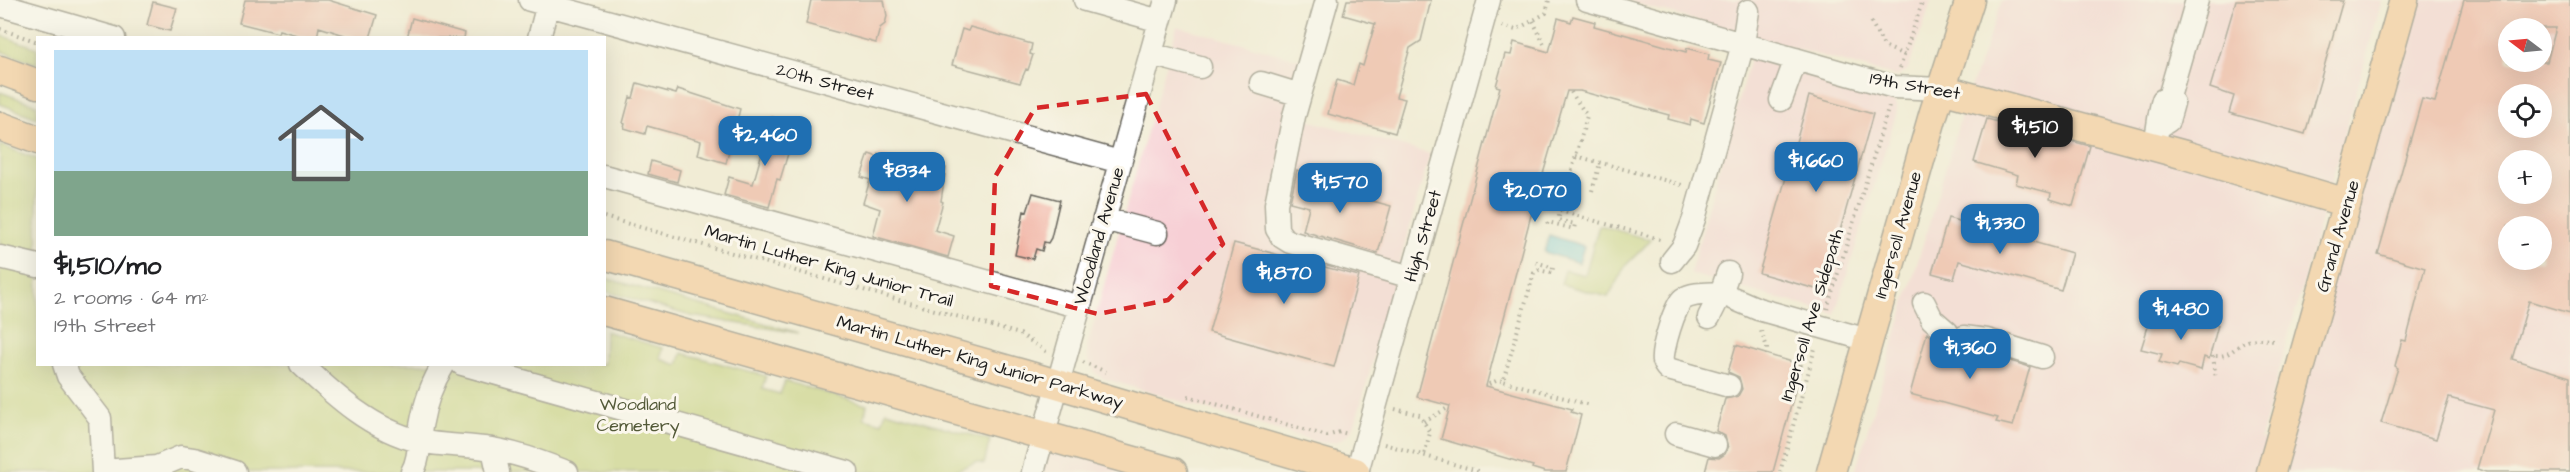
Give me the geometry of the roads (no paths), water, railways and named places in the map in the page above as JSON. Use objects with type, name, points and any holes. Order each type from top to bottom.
[{"type":"main road","name":"Ingersoll Avenue","points":[[1830,472],[1941,89],[1970,0]]},
{"type":"main road","name":"Grand Avenue","points":[[2271,472],[2404,0]]},
{"type":"main road","points":[[0,70],[36,83]]},
{"type":"main road","name":"19th Street","points":[[1941,89],[2157,136],[2347,203]]},
{"type":"main road","points":[[0,126],[36,139]]},
{"type":"main road","name":"Martin Luther King Junior Parkway","points":[[606,256],[1058,384],[1356,472]]},
{"type":"main road","points":[[606,312],[1173,472]]},
{"type":"street","points":[[1087,0],[1163,10]]},
{"type":"street","points":[[1327,0],[1300,94],[1275,217],[1282,237],[1290,242],[1411,277]]},
{"type":"street","name":"19th Street","points":[[1587,0],[1642,8],[1743,44],[1894,87],[1941,89]]},
{"type":"street","points":[[2157,136],[2168,121],[2173,102],[2169,96],[2196,0]]},
{"type":"street","points":[[539,36],[542,2]]},
{"type":"street","name":"20th Street","points":[[542,2],[1120,162]]},
{"type":"street","points":[[0,5],[107,36]]},
{"type":"street","name":"Woodland Avenue","points":[[1033,472],[1163,10]]},
{"type":"street","name":"High Street","points":[[1356,472],[1486,10]]},
{"type":"street","points":[[1669,251],[1684,246],[1684,216],[1743,44],[1748,11]]},
{"type":"street","points":[[1151,54],[1200,67]]},
{"type":"street","points":[[1780,100],[1796,59]]},
{"type":"street","points":[[1261,83],[1300,94]]},
{"type":"street","points":[[606,177],[1080,307]]},
{"type":"street","points":[[1104,219],[1157,233]]},
{"type":"street","points":[[0,257],[36,266]]},
{"type":"street","points":[[1724,283],[1758,309],[1868,340]]},
{"type":"street","points":[[1709,317],[1724,283]]},
{"type":"street","points":[[1724,283],[1682,299],[1676,309],[1663,354],[1663,363],[1668,369],[1729,386]]},
{"type":"street","points":[[1924,303],[1932,319],[1955,335],[1987,340],[2042,357]]},
{"type":"street","points":[[65,366],[68,375],[100,418],[103,471],[157,467],[182,457],[235,472]]},
{"type":"street","points":[[303,366],[337,397],[366,418],[419,441],[493,449],[567,472]]},
{"type":"street","points":[[412,472],[426,401],[443,366]]},
{"type":"street","points":[[469,366],[848,472]]},
{"type":"street","points":[[1676,434],[1715,445]]},
{"type":"street","points":[[493,449],[498,472]]},
{"type":"water","points":[[1549,235],[1584,246],[1579,263],[1544,252]]},
{"type":"park label","name":"Woodland Cemetery","points":[[638,414]]}]
